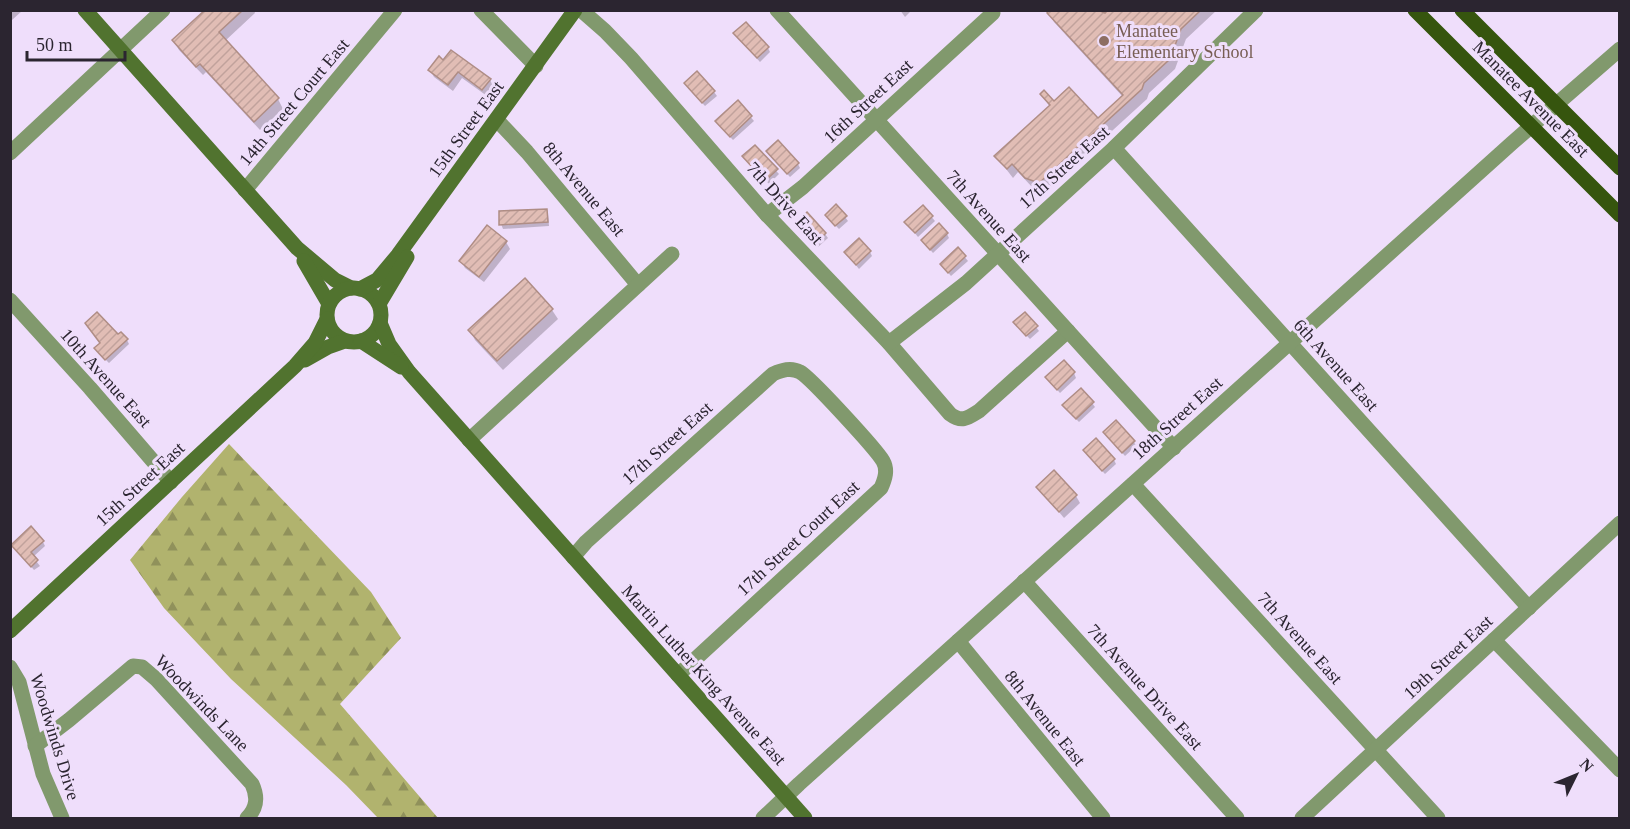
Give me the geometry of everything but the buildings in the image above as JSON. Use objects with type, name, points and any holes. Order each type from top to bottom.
[{"type":"main road","name":"Manatee Avenue East","points":[[1415,10],[1620,215]]},
{"type":"main road","name":"Manatee Avenue East","points":[[1462,10],[1620,168]]},
{"type":"street","points":[[85,10],[297,248],[335,280],[371,294],[379,304],[380,323],[389,344],[409,372]]},
{"type":"street","points":[[10,153],[163,10]]},
{"type":"street","name":"14th Street Court East","points":[[245,190],[395,10]]},
{"type":"street","points":[[481,10],[536,66]]},
{"type":"street","name":"15th Street East","points":[[379,304],[398,271],[437,214],[435,204],[575,10]]},
{"type":"street","name":"7th Drive East","points":[[581,10],[631,58],[767,215],[890,343],[950,414],[961,420],[979,411],[1068,331]]},
{"type":"street","name":"7th Avenue East","points":[[777,10],[1174,448]]},
{"type":"street","name":"17th Street East","points":[[890,343],[966,283],[1114,148],[1256,10]]},
{"type":"street","name":"16th Street East","points":[[767,215],[803,188],[991,12]]},
{"type":"street","name":"18th Street East","points":[[763,819],[1024,581],[1531,126],[1620,49]]},
{"type":"street","name":"8th Avenue East","points":[[497,120],[531,157],[638,285]]},
{"type":"street","name":"6th Avenue East","points":[[1114,148],[1529,608]]},
{"type":"street","points":[[328,311],[338,293],[378,280],[435,204]]},
{"type":"street","points":[[297,248],[328,311],[333,332],[409,372]]},
{"type":"street","points":[[469,440],[672,254]]},
{"type":"street","name":"10th Avenue East","points":[[10,300],[171,482]]},
{"type":"street","name":"15th Street East","points":[[10,631],[295,366],[315,343],[328,311]]},
{"type":"street","points":[[353,341],[374,333],[380,323]]},
{"type":"street","name":"15th Street East","points":[[295,366],[328,347],[353,341]]},
{"type":"street","name":"17th Street East","points":[[573,557],[586,542],[773,374],[787,369],[802,373],[845,418]]},
{"type":"street","name":"Martin Luther King Avenue East","points":[[409,372],[806,819]]},
{"type":"street","name":"17th Street Court East","points":[[678,675],[881,488],[886,472],[882,460],[845,418]]},
{"type":"street","name":"7th Avenue East","points":[[1133,484],[1438,819]]},
{"type":"street","name":"19th Street East","points":[[1302,819],[1620,523]]},
{"type":"street","name":"7th Avenue Drive East","points":[[1024,581],[1237,819]]},
{"type":"street","points":[[1494,640],[1620,770]]},
{"type":"street","name":"8th Avenue East","points":[[958,641],[1102,819]]},
{"type":"street","name":"Woodwinds Lane","points":[[35,746],[134,666],[142,667],[156,679],[252,784],[257,797],[256,806],[247,819]]},
{"type":"street","name":"Woodwinds Drive","points":[[10,667],[19,682],[35,746],[62,819]]},
{"type":"green space","points":[[229,444],[371,592],[401,638],[340,704],[438,818],[378,818],[346,785],[231,679],[164,608],[130,560]]},
{"type":"place","name":"Manatee Elementary School","points":[[1104,41]]}]
